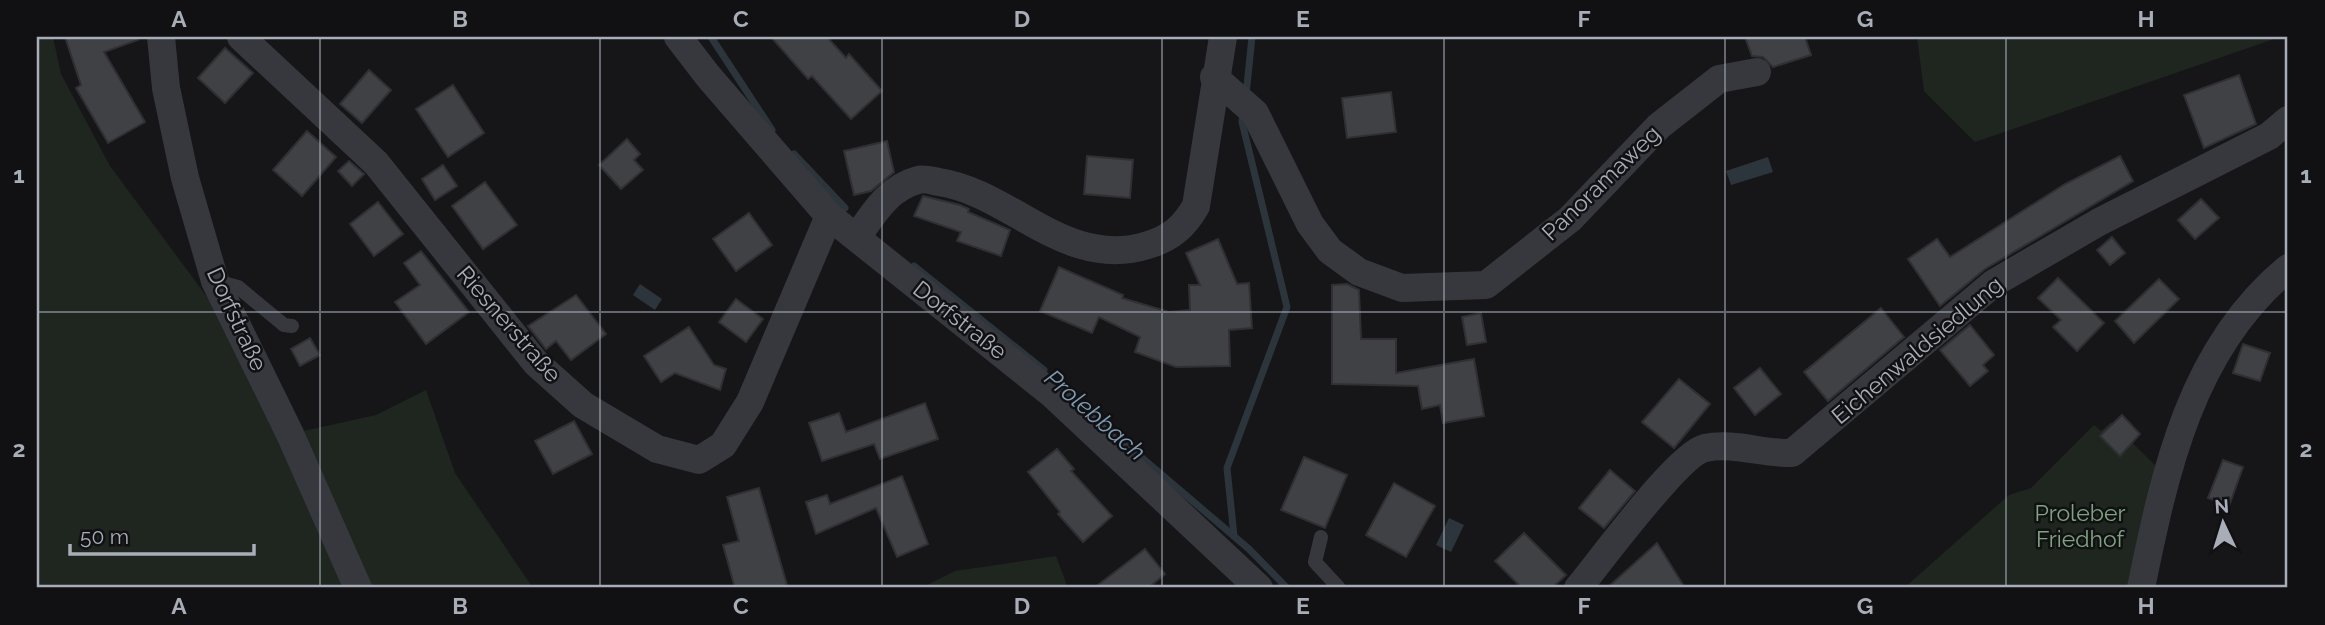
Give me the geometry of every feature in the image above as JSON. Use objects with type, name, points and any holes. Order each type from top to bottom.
[{"type":"street","name":"Dorfstraße","points":[[161,37],[166,88],[185,178],[215,281],[275,400],[358,588]]},
{"type":"street","name":"Riesnerstraße","points":[[241,37],[376,163],[536,363],[583,405],[657,449],[699,460],[723,445],[750,402],[829,216]]},
{"type":"street","name":"Dorfstraße","points":[[678,37],[708,76],[829,216],[865,226],[1052,394],[1259,588]]},
{"type":"street","points":[[865,226],[885,197],[920,179],[960,185],[1065,241],[1102,250],[1133,250],[1166,240],[1186,224],[1196,206],[1220,82],[1223,37]]},
{"type":"street","name":"Panoramaweg","points":[[1220,82],[1255,113],[1310,224],[1330,251],[1359,272],[1402,288],[1486,285],[1570,219],[1669,118],[1719,79],[1757,72]]},
{"type":"street","name":"Eichenwaldsiedlung","points":[[1578,588],[1653,495],[1687,460],[1703,448],[1725,446],[1772,454],[1792,453],[1994,283],[2099,222],[2269,136],[2288,120]]},
{"type":"street","points":[[2141,588],[2171,454],[2187,414],[2227,333],[2288,268]]},
{"type":"lane","points":[[215,281],[238,287],[284,326],[292,327]]},
{"type":"lane","points":[[1321,537],[1315,562],[1339,588]]},
{"type":"green space","points":[[37,37],[53,37],[61,74],[110,166],[219,313],[290,434],[376,415],[426,390],[455,473],[533,588],[37,588]]},
{"type":"green space","points":[[1917,37],[2280,37],[1975,142],[1924,91]]},
{"type":"green space","name":"Proleber Friedhof","points":[[2111,422],[2159,469],[2135,588],[1904,588],[2009,495],[2031,488],[2094,425],[2101,431]]},
{"type":"green space","points":[[1056,556],[1068,588],[921,588],[955,571]]},
{"type":"shaded area","points":[[1768,157],[1773,172],[1731,185],[1726,171]]},
{"type":"shaded area","points":[[640,284],[662,299],[655,310],[633,295]]},
{"type":"shaded area","points":[[1449,518],[1464,525],[1451,552],[1436,545]]},
{"type":"building","points":[[65,37],[137,37],[138,40],[104,52],[145,122],[108,143],[76,88],[81,85]]},
{"type":"building","points":[[771,37],[827,37],[846,58],[849,54],[882,91],[851,119],[812,76],[808,79]]},
{"type":"building","points":[[1745,37],[1805,37],[1811,55],[1773,67],[1763,57],[1752,56]]},
{"type":"building","points":[[225,48],[253,73],[225,103],[198,78]]},
{"type":"building","points":[[369,70],[391,90],[362,123],[340,104]]},
{"type":"building","points":[[2239,75],[2256,124],[2204,148],[2184,95]]},
{"type":"building","points":[[453,85],[484,133],[448,157],[416,109]]},
{"type":"building","points":[[1391,92],[1396,132],[1347,138],[1342,98]]},
{"type":"building","points":[[307,131],[336,157],[302,196],[273,170]]},
{"type":"building","points":[[627,139],[640,154],[634,160],[643,170],[621,189],[599,165]]},
{"type":"building","points":[[887,141],[894,172],[871,191],[854,195],[844,151]]},
{"type":"building","points":[[1087,156],[1133,160],[1130,198],[1084,194]]},
{"type":"building","points":[[2120,156],[2133,181],[1985,269],[1940,306],[1908,259],[1937,239],[1950,257],[2065,184]]},
{"type":"building","points":[[349,161],[364,174],[352,186],[338,171]]},
{"type":"building","points":[[443,165],[457,186],[435,200],[422,179]]},
{"type":"building","points":[[485,182],[517,225],[483,249],[452,206]]},
{"type":"building","points":[[923,196],[960,205],[969,209],[968,212],[1010,230],[1001,256],[957,241],[961,232],[914,216]]},
{"type":"building","points":[[2201,199],[2219,218],[2195,239],[2178,220]]},
{"type":"building","points":[[378,202],[403,234],[374,256],[350,224]]},
{"type":"building","points":[[749,213],[772,245],[736,271],[713,239]]},
{"type":"building","points":[[2112,237],[2125,253],[2110,265],[2097,250]]},
{"type":"building","points":[[1218,239],[1237,284],[1249,283],[1252,328],[1229,330],[1230,366],[1176,367],[1135,352],[1140,337],[1099,317],[1092,333],[1040,311],[1059,267],[1123,295],[1122,298],[1169,312],[1190,310],[1189,285],[1200,285],[1186,253]]},
{"type":"building","points":[[421,251],[469,312],[426,344],[395,302],[420,285],[404,263]]},
{"type":"building","points":[[2058,278],[2104,323],[2077,351],[2053,327],[2061,320],[2038,298]]},
{"type":"building","points":[[2159,279],[2179,299],[2134,343],[2115,321]]},
{"type":"building","points":[[1347,284],[1359,290],[1361,339],[1396,339],[1396,373],[1474,359],[1484,416],[1443,423],[1440,405],[1422,409],[1418,386],[1332,384],[1332,285]]},
{"type":"building","points":[[576,295],[606,334],[571,360],[556,341],[546,349],[528,326]]},
{"type":"building","points":[[736,299],[763,319],[746,342],[719,322]]},
{"type":"building","points":[[1881,308],[1904,337],[1828,401],[1804,372]]},
{"type":"building","points":[[1481,313],[1486,342],[1467,345],[1462,317]]},
{"type":"building","points":[[1970,325],[1994,355],[1983,365],[1988,371],[1970,386],[1940,350]]},
{"type":"building","points":[[689,327],[714,365],[726,369],[720,390],[675,373],[661,382],[644,356]]},
{"type":"building","points":[[310,338],[320,355],[300,366],[291,349]]},
{"type":"building","points":[[2243,344],[2270,353],[2260,381],[2233,373]]},
{"type":"building","points":[[1760,368],[1781,394],[1755,415],[1734,388]]},
{"type":"building","points":[[1679,379],[1710,404],[1674,448],[1642,422]]},
{"type":"building","points":[[925,403],[938,439],[880,459],[874,444],[822,461],[809,423],[839,413],[846,432]]},
{"type":"building","points":[[2122,415],[2140,434],[2120,456],[2100,436]]},
{"type":"building","points":[[574,421],[592,454],[553,474],[535,441]]},
{"type":"building","points":[[1057,449],[1074,469],[1071,471],[1112,516],[1083,542],[1058,514],[1060,512],[1028,472]]},
{"type":"building","points":[[1304,457],[1347,475],[1325,528],[1281,510]]},
{"type":"building","points":[[2223,460],[2243,467],[2229,506],[2208,498]]},
{"type":"building","points":[[1610,470],[1635,491],[1604,528],[1579,508]]},
{"type":"building","points":[[902,476],[928,544],[897,557],[876,508],[816,534],[806,502],[827,495],[830,504]]},
{"type":"building","points":[[1394,483],[1435,506],[1406,557],[1366,535]]},
{"type":"building","points":[[759,488],[787,585],[774,588],[735,588],[723,545],[739,541],[727,497]]},
{"type":"building","points":[[1524,533],[1566,575],[1552,588],[1522,588],[1495,561]]},
{"type":"building","points":[[1657,543],[1685,588],[1607,588]]},
{"type":"building","points":[[1145,549],[1165,574],[1148,588],[1094,588]]},
{"type":"waterway","name":"Prolebbach","points":[[711,37],[772,130]]},
{"type":"waterway","points":[[1246,95],[1252,37]]},
{"type":"waterway","points":[[1234,536],[1227,468],[1287,307],[1242,122],[1243,114]]},
{"type":"waterway","name":"Prolebbach","points":[[794,154],[845,208]]},
{"type":"waterway","name":"Prolebbach","points":[[914,266],[1044,370]]},
{"type":"waterway","name":"Prolebbach","points":[[1128,446],[1249,549],[1287,588]]}]
